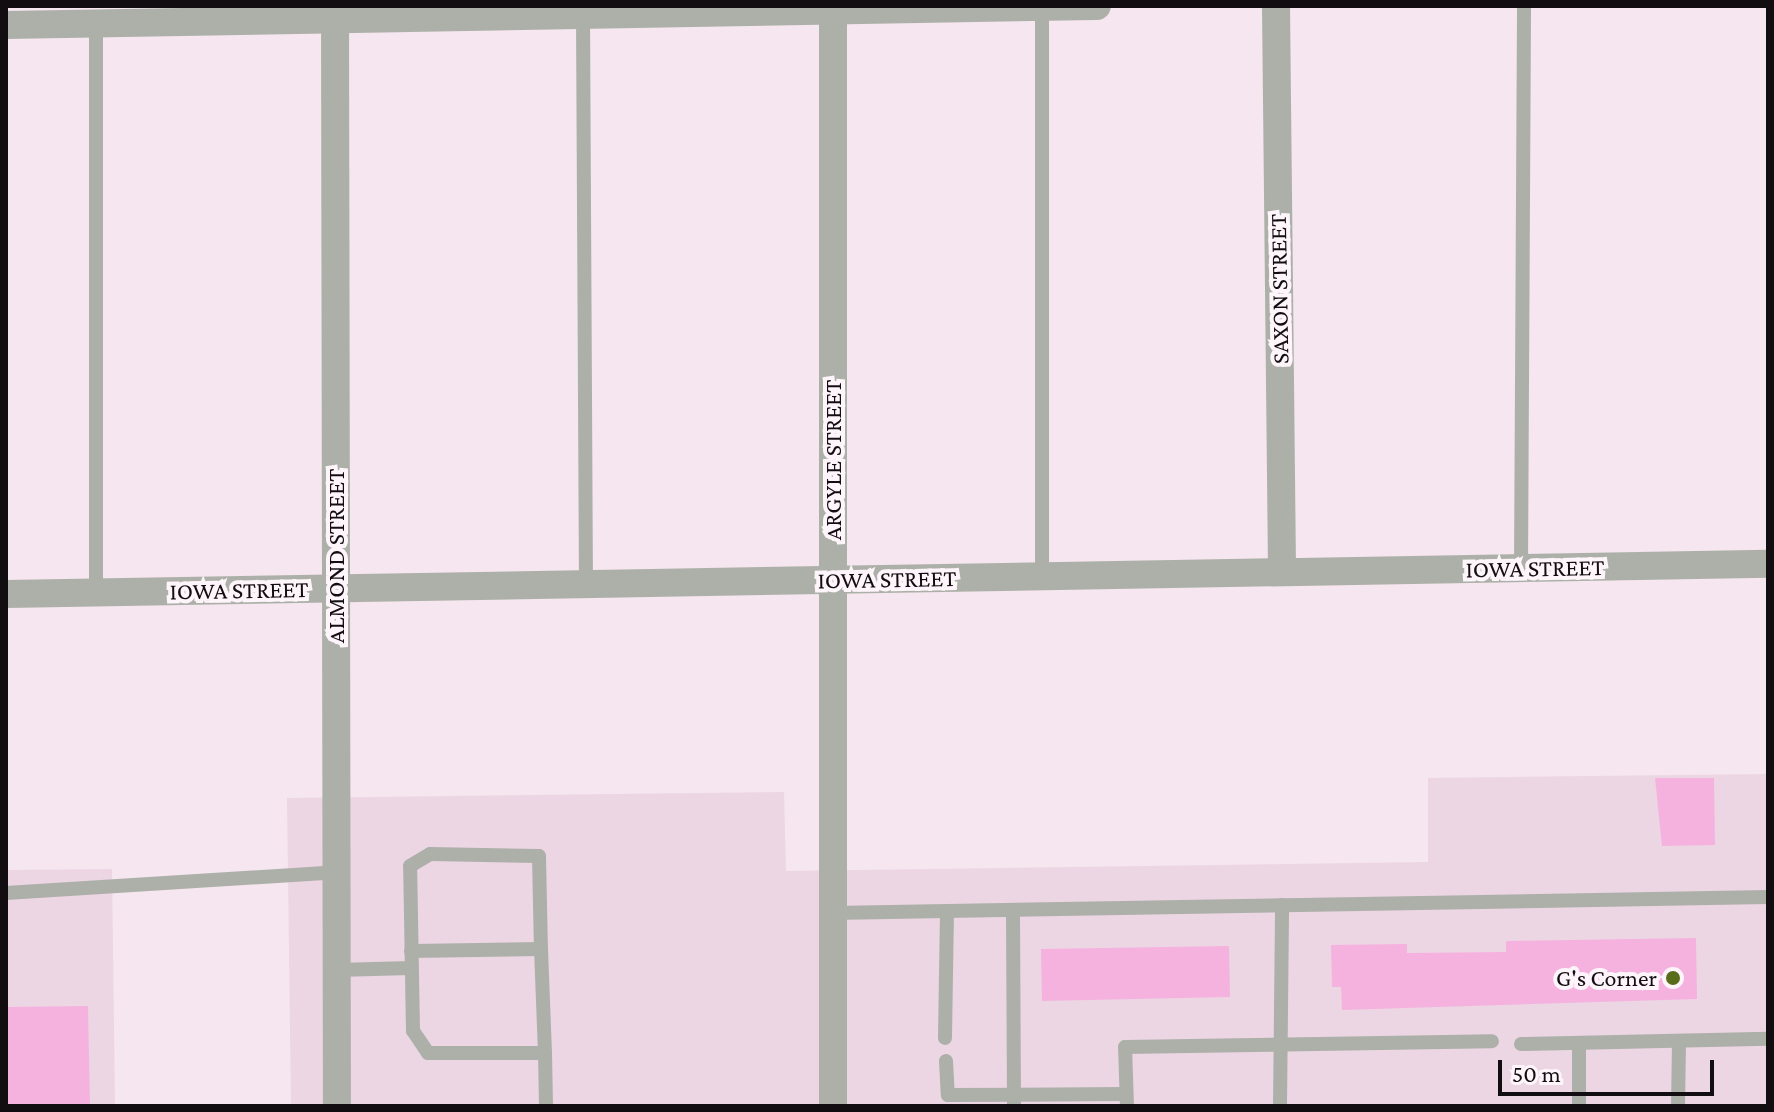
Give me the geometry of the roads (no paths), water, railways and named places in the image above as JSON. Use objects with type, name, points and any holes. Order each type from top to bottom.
[{"type":"street","points":[[6,25],[335,12],[583,15],[833,8],[1097,6]]},
{"type":"street","name":"SAXON STREET","points":[[1276,6],[1282,572]]},
{"type":"street","name":"ARGYLE STREET","points":[[833,8],[833,1106]]},
{"type":"street","name":"ALMOND STREET","points":[[335,12],[337,1106]]},
{"type":"street","name":"IOWA STREET","points":[[6,594],[1768,564]]},
{"type":"lane","points":[[1521,568],[1524,6]]},
{"type":"lane","points":[[1042,7],[1042,576]]},
{"type":"lane","points":[[583,15],[586,584]]},
{"type":"lane","points":[[96,23],[96,592]]},
{"type":"lane","points":[[545,1053],[428,1053],[413,1031],[410,866],[430,854],[539,856],[541,949],[545,1053],[546,1106]]},
{"type":"lane","points":[[6,893],[336,872]]},
{"type":"lane","points":[[833,913],[1013,913],[1768,897]]},
{"type":"lane","points":[[1280,1106],[1282,905]]},
{"type":"lane","points":[[1013,913],[1014,1100]]},
{"type":"lane","points":[[945,1038],[947,914]]},
{"type":"lane","points":[[411,951],[541,949]]},
{"type":"lane","points":[[337,970],[411,968]]},
{"type":"lane","points":[[1521,1044],[1768,1039]]},
{"type":"lane","points":[[946,1061],[948,1095],[1014,1100],[1126,1100],[1125,1047],[1492,1041]]},
{"type":"lane","points":[[1579,1043],[1579,1106]]},
{"type":"lane","points":[[1678,1106],[1679,1043]]},
{"type":"place","name":"G's Corner","points":[[1673,978]]}]
